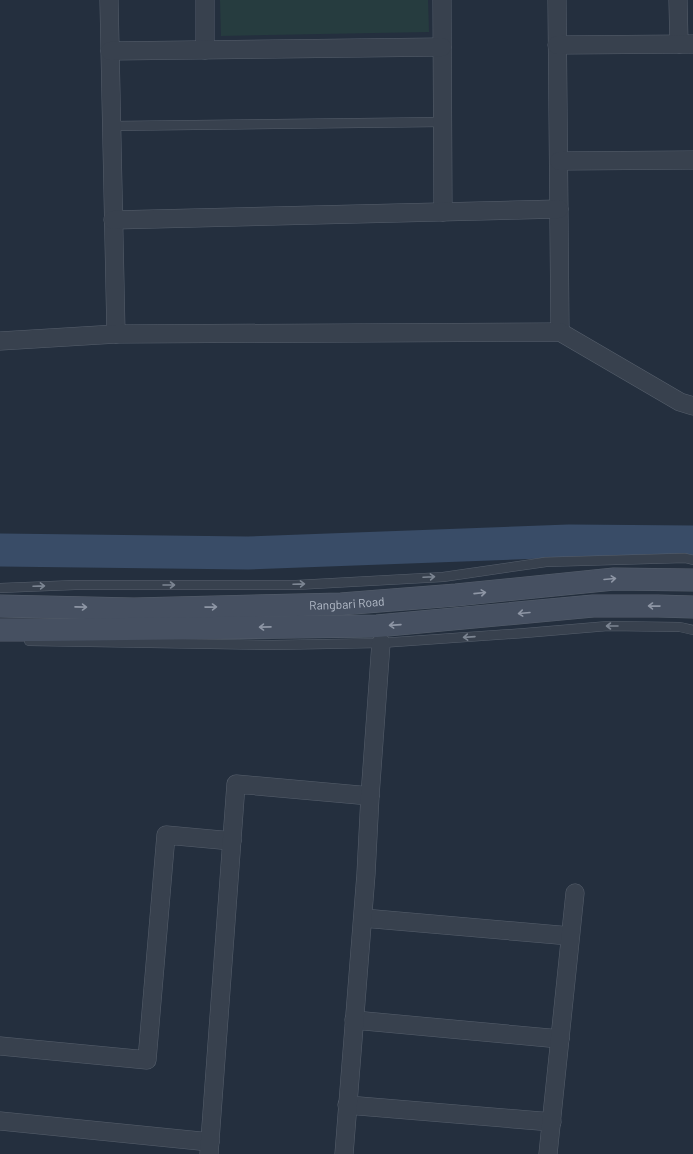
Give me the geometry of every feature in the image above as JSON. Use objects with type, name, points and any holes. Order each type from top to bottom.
[{"type":"street","points":[[109,0],[116,334]]},
{"type":"street","points":[[205,0],[206,50]]},
{"type":"street","points":[[442,0],[443,212]]},
{"type":"street","points":[[557,0],[560,332]]},
{"type":"street","points":[[558,45],[686,44],[678,0]]},
{"type":"street","points":[[110,51],[442,47]]},
{"type":"street","points":[[559,161],[693,160]]},
{"type":"street","points":[[113,220],[559,209]]},
{"type":"street","points":[[0,341],[116,334],[560,332],[680,402],[693,406]]},
{"type":"street","name":"Rangbari Road","points":[[0,606],[134,608],[342,604],[456,595],[614,579],[693,580]]},
{"type":"street","name":"Rangbari Road","points":[[0,630],[377,626],[593,606],[693,607]]},
{"type":"street","points":[[344,1154],[363,918],[381,643]]},
{"type":"street","points":[[0,1121],[210,1148],[236,784],[370,796]]},
{"type":"street","points":[[0,1046],[147,1060],[166,835],[232,841]]},
{"type":"street","points":[[548,1154],[575,893]]},
{"type":"street","points":[[363,918],[570,936]]},
{"type":"street","points":[[354,1020],[560,1039]]},
{"type":"street","points":[[348,1105],[552,1122]]},
{"type":"lane","points":[[112,126],[443,122]]},
{"type":"lane","points":[[0,588],[75,585],[296,585],[443,577],[546,562],[678,558],[693,560]]},
{"type":"lane","points":[[23,641],[273,645],[381,643],[608,626],[680,627],[693,630]]},
{"type":"green space","points":[[220,0],[428,0],[429,32],[221,36]]},
{"type":"waterway","points":[[0,550],[248,553],[569,541],[693,542]]}]
